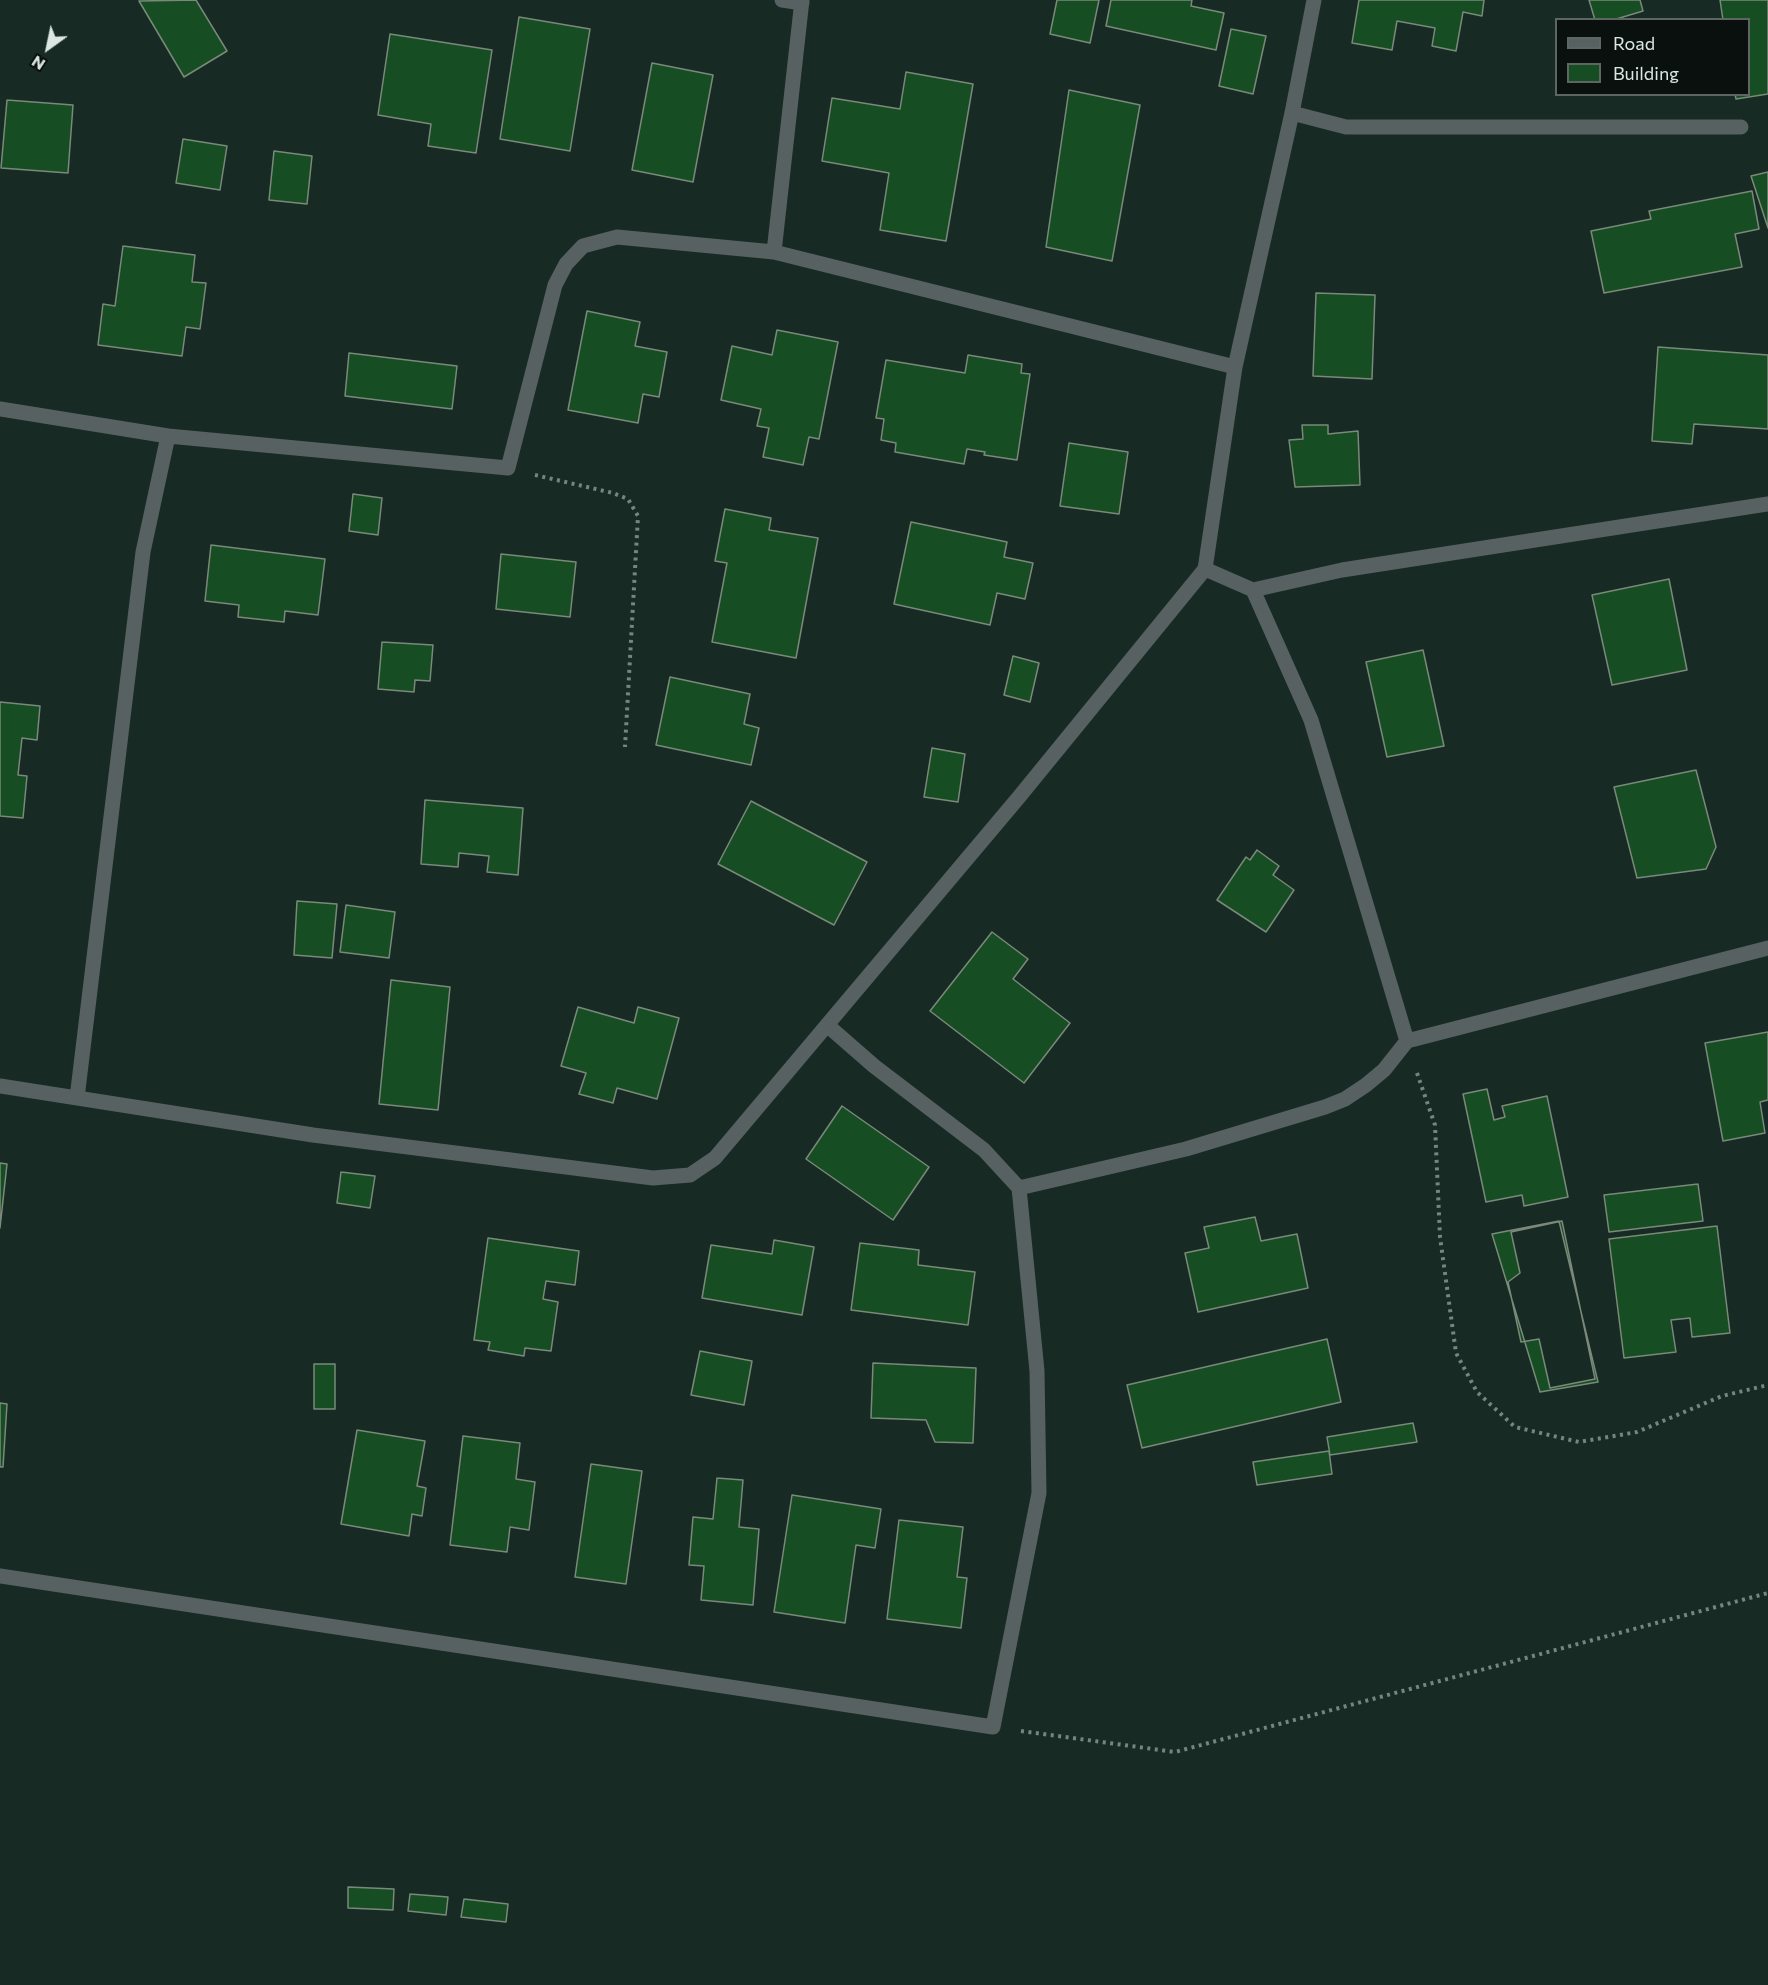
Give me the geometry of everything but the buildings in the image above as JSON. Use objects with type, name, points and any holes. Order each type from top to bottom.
[{"type":"street","points":[[774,252],[802,2],[782,0]]},
{"type":"street","points":[[0,1086],[313,1135],[653,1178],[690,1175],[715,1158],[1205,570],[1235,367],[1292,113],[1314,0]]},
{"type":"street","points":[[1292,113],[1346,127],[1741,127]]},
{"type":"street","points":[[0,409],[168,436],[508,468],[555,285],[566,264],[584,246],[617,237],[774,252],[1235,367]]},
{"type":"street","points":[[77,1098],[143,552],[168,436]]},
{"type":"street","points":[[1205,570],[1253,590],[1342,570],[1768,504]]},
{"type":"street","points":[[1253,590],[1311,720],[1407,1041]]},
{"type":"street","points":[[1019,1188],[1186,1149],[1325,1107],[1345,1099],[1366,1085],[1384,1070],[1407,1041],[1768,948]]},
{"type":"street","points":[[0,1576],[993,1727],[1039,1493],[1037,1371],[1019,1188],[984,1150],[874,1066],[827,1025]]},
{"type":"path","points":[[508,468],[613,493],[628,499],[638,516],[625,747]]},
{"type":"path","points":[[1407,1041],[1435,1125],[1440,1237],[1456,1353],[1477,1392],[1515,1427],[1579,1442],[1637,1432],[1722,1396],[1768,1385]]},
{"type":"path","points":[[993,1727],[1175,1752],[1768,1593]]}]
